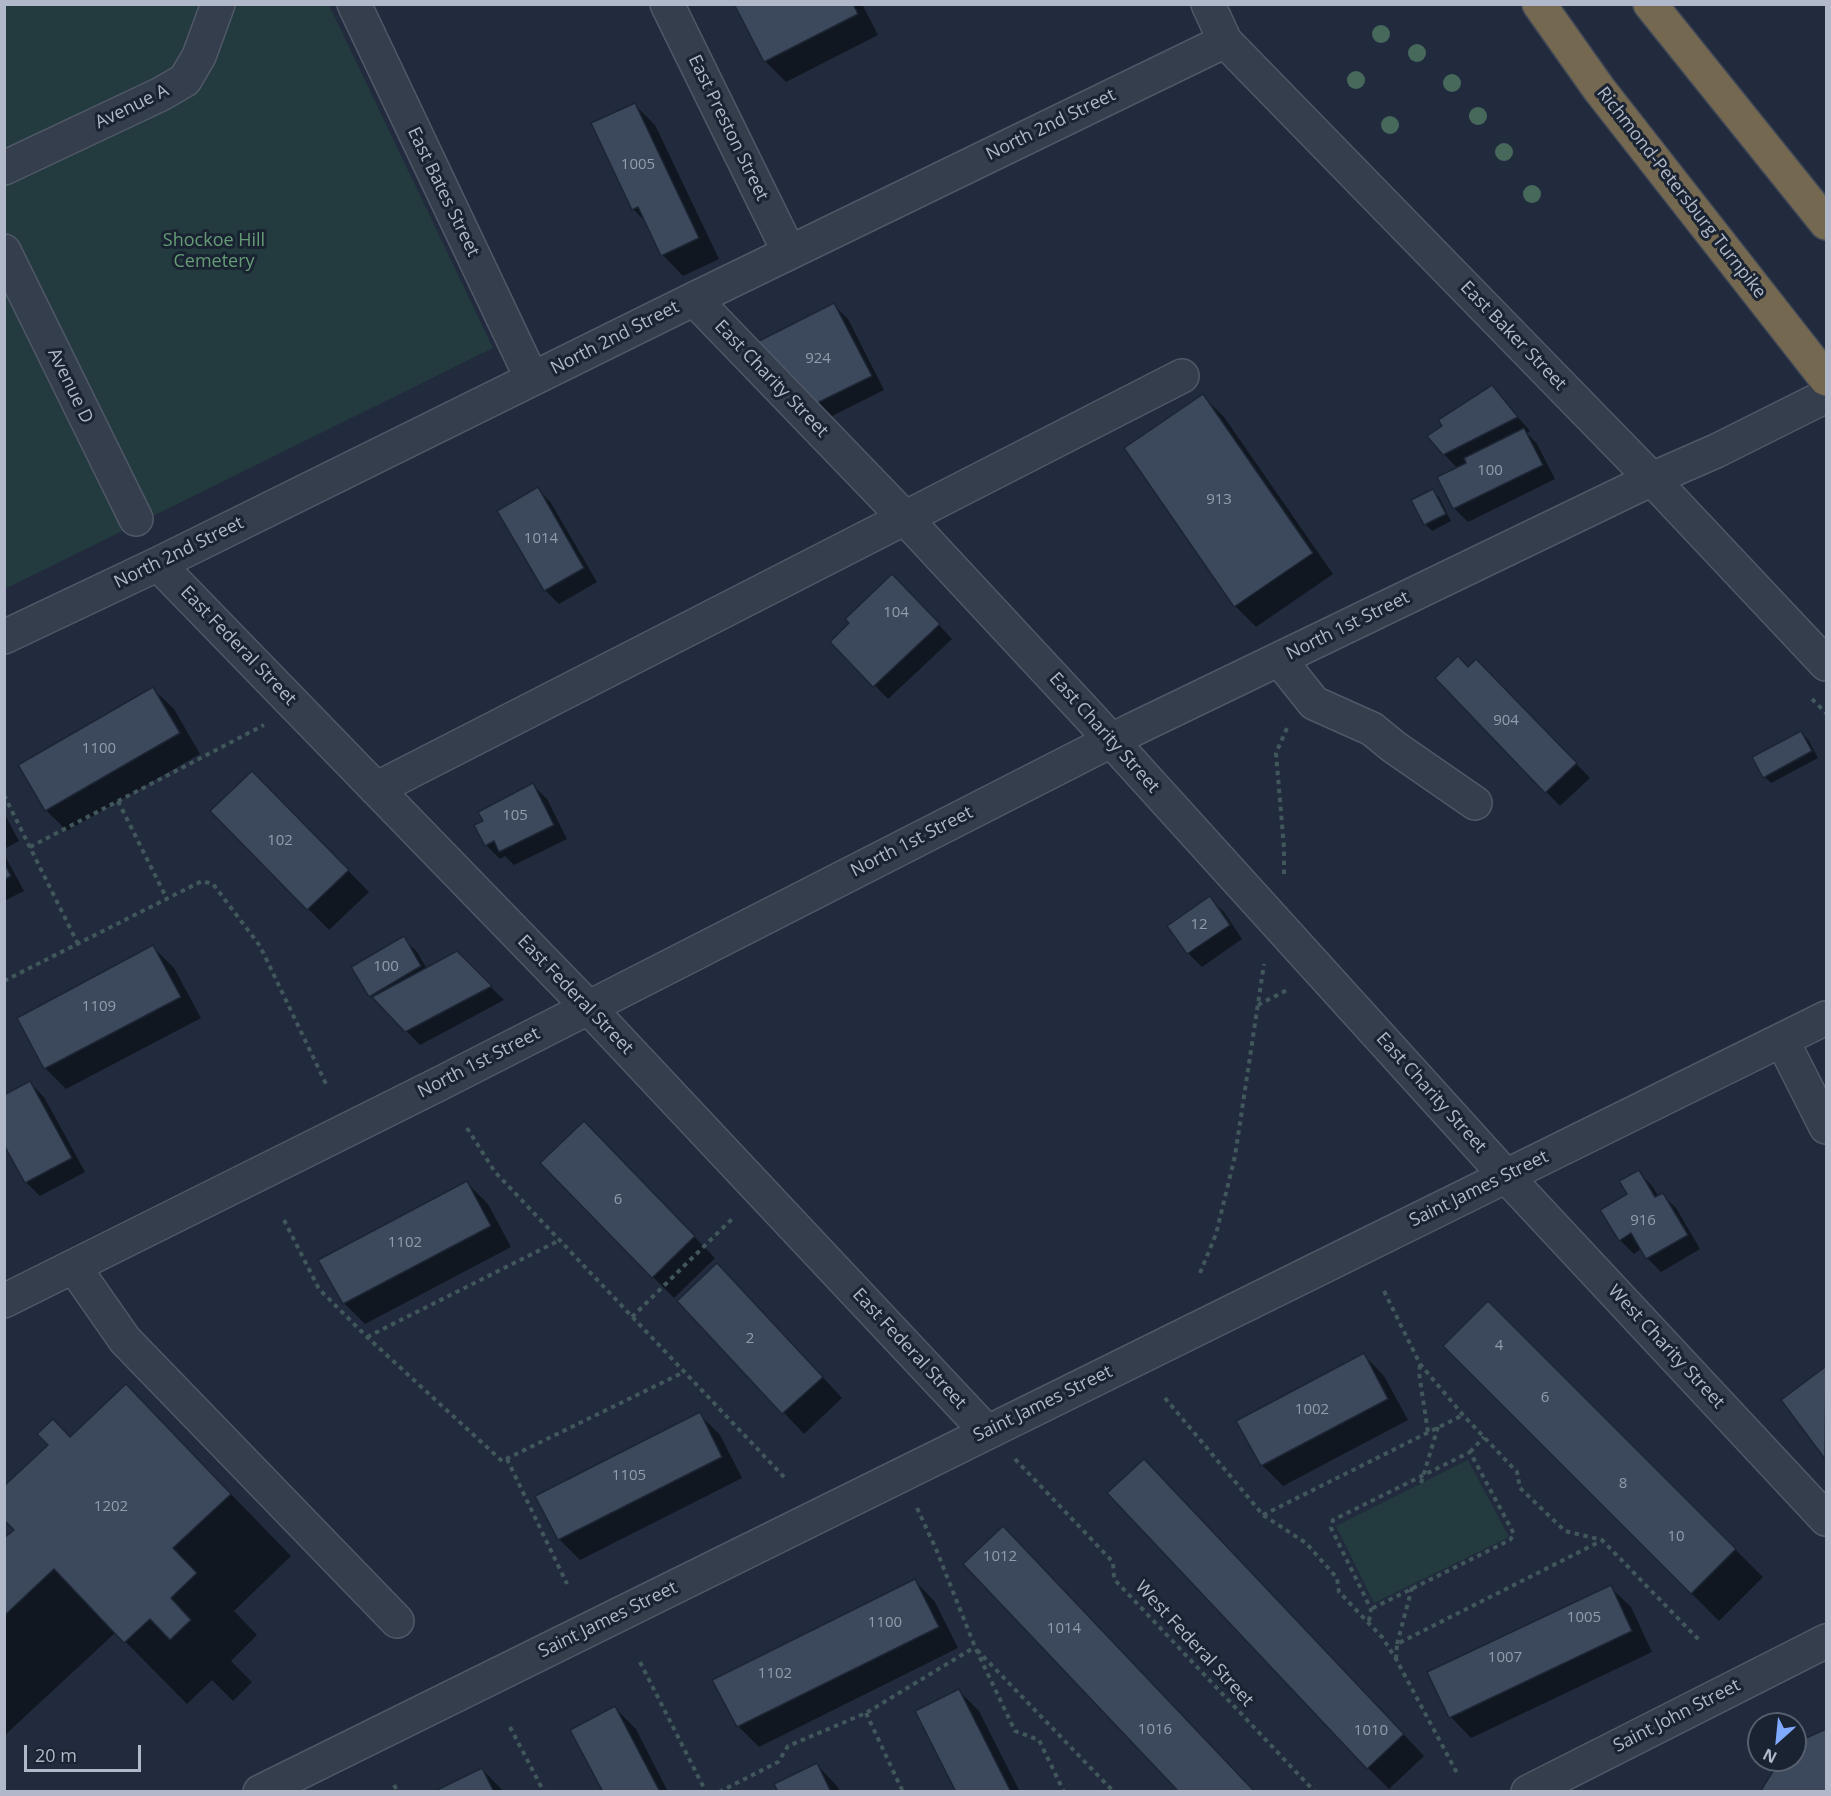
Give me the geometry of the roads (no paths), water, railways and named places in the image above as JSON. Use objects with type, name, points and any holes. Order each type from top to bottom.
[{"type":"highway","points":[[1521,4],[1599,89]]},
{"type":"highway","name":"Richmond-Petersburg Turnpike","points":[[1539,4],[1599,89],[1827,379]]},
{"type":"highway","points":[[1650,4],[1827,222]]},
{"type":"street","name":"Avenue A","points":[[4,168],[185,81],[199,56],[218,4]]},
{"type":"street","name":"East Bates Street","points":[[354,4],[532,380]]},
{"type":"street","name":"East Preston Street","points":[[667,4],[789,252]]},
{"type":"street","name":"East Baker Street","points":[[1208,4],[1225,41],[1652,479],[1827,664]]},
{"type":"street","name":"North 2nd Street","points":[[4,637],[158,564],[789,252],[1225,41]]},
{"type":"street","name":"Avenue D","points":[[4,251],[136,519]]},
{"type":"street","name":"East Charity Street","points":[[694,299],[905,518],[1112,740],[1506,1176]]},
{"type":"street","points":[[376,789],[1182,376]]},
{"type":"street","name":"North 1st Street","points":[[4,1301],[1112,740],[1827,396]]},
{"type":"street","name":"East Federal Street","points":[[158,564],[588,1007],[987,1432]]},
{"type":"street","points":[[1279,659],[1314,703],[1372,729],[1475,803]]},
{"type":"street","name":"Saint James Street","points":[[260,1791],[1827,1018]]},
{"type":"street","points":[[1782,1040],[1827,1127]]},
{"type":"street","name":"West Charity Street","points":[[1506,1176],[1827,1519]]},
{"type":"street","points":[[74,1267],[125,1340],[397,1620]]},
{"type":"street","name":"Saint John Street","points":[[1527,1791],[1827,1641]]},
{"type":"park label","name":"Shockoe Hill Cemetery","points":[[214,251]]}]
